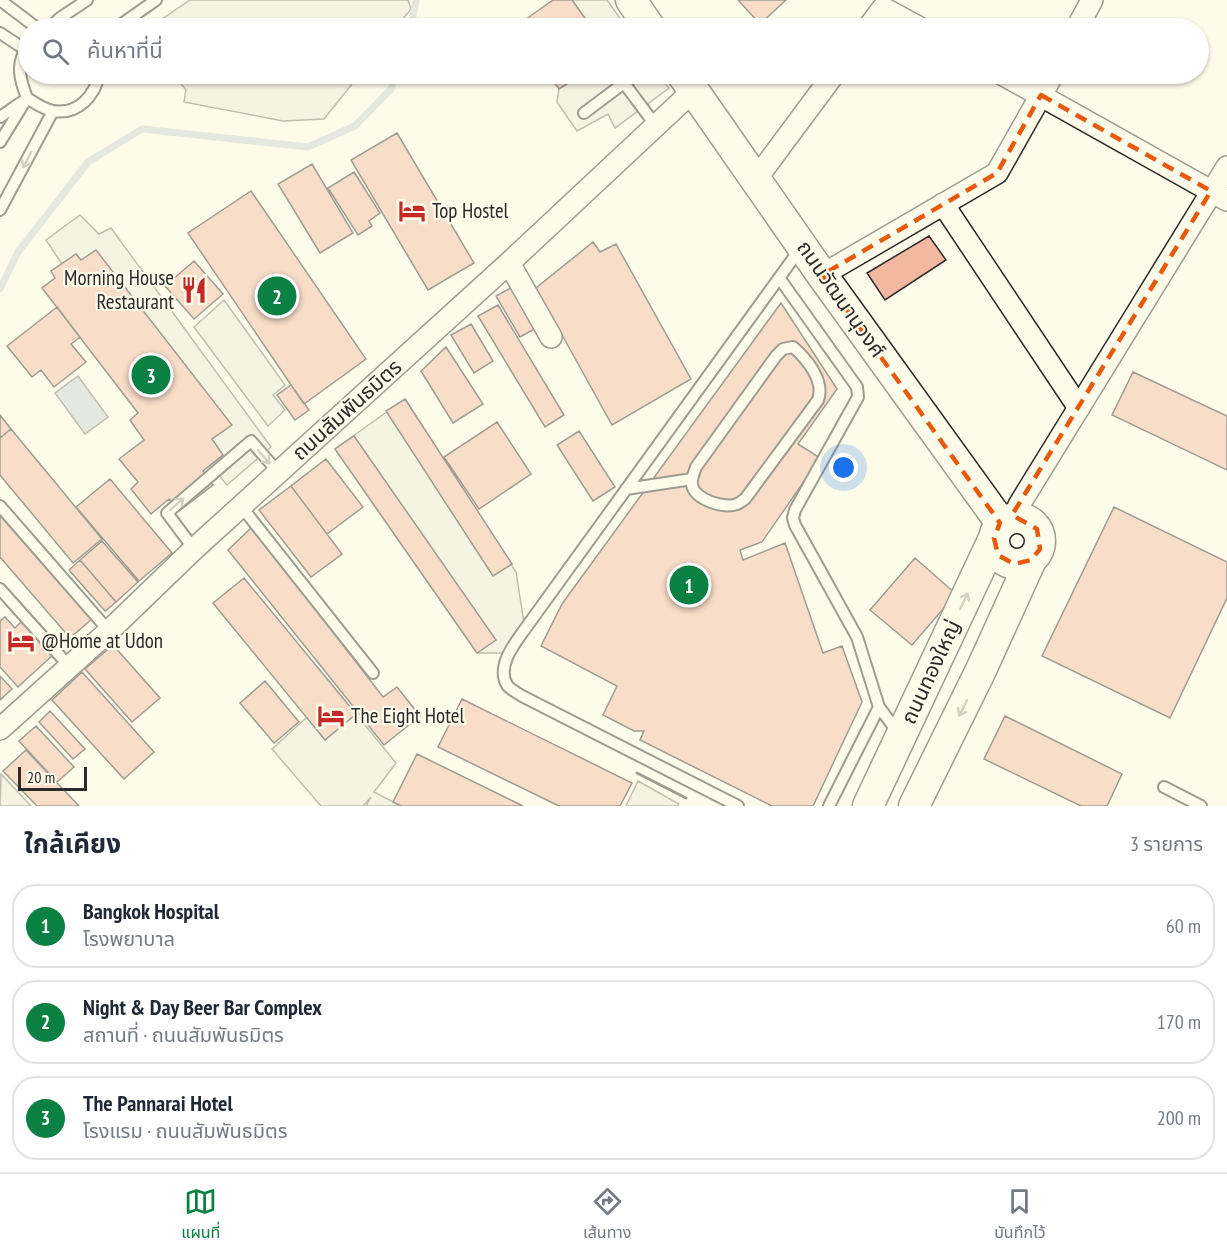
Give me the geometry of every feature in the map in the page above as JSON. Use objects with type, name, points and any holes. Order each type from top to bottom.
[{"type":"street","points":[[1082,18],[1092,0]]},
{"type":"street","points":[[876,18],[883,8],[902,18]]},
{"type":"street","name":"ถนนสัมพันธมิตร","points":[[0,729],[656,126],[687,84]]},
{"type":"street","name":"ถนนวัฒนานุวงศ์","points":[[689,84],[1003,526],[995,550],[1002,560],[1020,564],[1031,560]]},
{"type":"street","points":[[756,179],[827,84]]},
{"type":"street","points":[[1021,84],[1219,196]]},
{"type":"street","points":[[822,274],[997,173],[1047,84]]},
{"type":"street","points":[[1003,526],[1219,196],[1227,167]]},
{"type":"street","points":[[943,204],[1079,408]]},
{"type":"street","points":[[509,263],[551,337]]},
{"type":"street","name":"ถนนทองใหญ่","points":[[868,806],[1003,526]]},
{"type":"street","name":"ถนนทองใหญ่","points":[[914,806],[981,670],[1031,560]]},
{"type":"street","points":[[940,653],[981,670]]},
{"type":"lane","points":[[60,18],[87,0]]},
{"type":"lane","points":[[130,18],[156,0]]},
{"type":"lane","points":[[1,1],[24,18]]},
{"type":"lane","points":[[0,33],[18,43]]},
{"type":"lane","points":[[22,84],[27,98],[53,111],[67,111],[79,106],[90,97],[97,84]]},
{"type":"lane","points":[[584,113],[623,84]]},
{"type":"lane","points":[[625,84],[656,126]]},
{"type":"lane","points":[[0,117],[27,98]]},
{"type":"lane","points":[[0,142],[27,98]]},
{"type":"lane","points":[[0,210],[53,111]]},
{"type":"lane","points":[[738,806],[522,696],[508,686],[504,675],[509,653],[803,246]]},
{"type":"lane","points":[[780,279],[857,387],[858,397],[795,510],[793,518],[857,638],[879,707],[901,737]]},
{"type":"lane","points":[[793,347],[800,353],[820,382],[818,400],[745,499],[737,505],[716,503],[695,492],[692,479],[696,467],[776,356],[783,349],[793,347]]},
{"type":"lane","points":[[194,549],[167,513],[251,441],[278,472]]},
{"type":"lane","points":[[626,489],[692,479]]},
{"type":"lane","points":[[0,506],[109,631]]},
{"type":"lane","points":[[242,507],[373,673]]},
{"type":"lane","points":[[0,589],[69,666]]},
{"type":"lane","points":[[829,806],[879,707]]},
{"type":"lane","points":[[1164,787],[1201,806]]},
{"type":"highlighted area","points":[[1041,95],[1211,191],[1012,515],[1037,529],[1040,549],[1031,560],[1014,564],[998,555],[994,538],[1000,523],[822,275],[997,173]]},
{"type":"shaded area","points":[[190,0],[408,0],[411,9],[403,18],[164,18]]},
{"type":"shaded area","points":[[572,0],[607,0],[620,18],[585,18]]},
{"type":"shaded area","points":[[181,84],[352,84],[324,119],[283,121],[184,102],[186,90]]},
{"type":"shaded area","points":[[567,84],[666,84],[669,88],[615,128],[608,114],[577,131],[557,102],[559,89]]},
{"type":"shaded area","points":[[80,215],[99,234],[111,228],[271,447],[227,485],[210,465],[223,455],[212,439],[221,432],[76,254],[62,264],[46,240]]},
{"type":"shaded area","points":[[224,300],[285,385],[273,395],[285,410],[268,426],[194,327]]},
{"type":"shaded area","points":[[78,376],[108,417],[85,434],[55,393]]},
{"type":"shaded area","points":[[405,399],[516,572],[525,629],[509,653],[477,653],[335,449]]},
{"type":"shaded area","points":[[356,714],[396,763],[374,792],[401,806],[366,806],[371,797],[363,806],[321,806],[272,749],[307,717],[325,740]]},
{"type":"shaded area","points":[[1,774],[31,806],[0,806]]},
{"type":"shaded area","points":[[638,781],[679,804],[678,806],[626,806]]},
{"type":"building","points":[[553,0],[572,0],[585,18],[528,18]]},
{"type":"building","points":[[738,0],[786,0],[766,18],[754,18]]},
{"type":"building","points":[[555,84],[567,84],[559,89]]},
{"type":"building","name":"Top Hostel","points":[[397,133],[474,263],[428,290],[351,160]]},
{"type":"building","points":[[312,164],[353,233],[320,253],[278,184]]},
{"type":"building","points":[[354,172],[380,213],[369,221],[372,226],[358,235],[328,188]]},
{"type":"building","points":[[251,191],[366,359],[304,404],[188,233]]},
{"type":"building","points":[[929,236],[946,260],[885,300],[867,273]]},
{"type":"building","points":[[593,242],[600,252],[616,244],[691,379],[612,425],[536,288]]},
{"type":"building","points":[[96,250],[232,425],[212,439],[223,455],[203,471],[213,485],[179,511],[169,499],[151,514],[131,489],[138,482],[119,459],[144,440],[130,420],[138,413],[42,288],[55,278],[51,271],[76,254],[81,260]]},
{"type":"building","name":"Morning House Restaurant","points":[[194,261],[223,294],[194,319],[165,286]]},
{"type":"building","points":[[516,285],[540,326],[520,337],[496,296]]},
{"type":"building","points":[[781,303],[837,389],[798,444],[820,458],[762,542],[740,550],[743,560],[785,543],[823,653],[842,646],[862,702],[813,806],[772,806],[640,740],[644,731],[634,731],[603,715],[617,686],[541,646],[562,604]]},
{"type":"building","points":[[498,305],[564,415],[545,427],[478,316]]},
{"type":"building","points":[[57,307],[80,337],[71,344],[86,362],[54,387],[41,370],[32,377],[7,346]]},
{"type":"building","points":[[471,324],[493,361],[474,373],[451,335]]},
{"type":"building","points":[[446,347],[483,404],[453,423],[421,371]]},
{"type":"building","points":[[1133,372],[1227,416],[1227,470],[1112,415]]},
{"type":"building","points":[[291,385],[309,410],[295,420],[277,395]]},
{"type":"building","points":[[405,399],[512,564],[493,576],[386,411]]},
{"type":"building","points":[[0,415],[11,429],[0,438]]},
{"type":"building","points":[[497,422],[531,474],[479,509],[444,457]]},
{"type":"building","points":[[11,429],[102,539],[73,563],[0,475],[0,438]]},
{"type":"building","points":[[579,431],[615,487],[593,501],[557,445]]},
{"type":"building","points":[[354,436],[496,640],[477,653],[335,449]]},
{"type":"building","points":[[326,459],[363,507],[327,534],[291,486]]},
{"type":"building","points":[[110,479],[172,553],[139,581],[76,507]]},
{"type":"building","points":[[291,486],[342,554],[311,577],[259,510]]},
{"type":"building","points":[[1114,507],[1227,562],[1227,598],[1170,718],[1042,656]]},
{"type":"building","points":[[0,514],[92,619],[70,638],[0,557]]},
{"type":"building","points":[[252,527],[383,697],[397,687],[420,716],[384,745],[228,550]]},
{"type":"building","points":[[102,541],[138,582],[116,602],[80,560]]},
{"type":"building","points":[[915,558],[956,594],[912,645],[870,610]]},
{"type":"building","points":[[80,560],[116,602],[105,611],[69,570]]},
{"type":"building","points":[[244,578],[356,714],[325,740],[213,603]]},
{"type":"building","name":"@Home at Udon","points":[[5,617],[15,628],[23,620],[54,654],[18,687],[0,667],[0,621]]},
{"type":"building","points":[[113,645],[160,698],[132,722],[85,669]]},
{"type":"building","points":[[82,672],[154,752],[124,779],[52,700]]},
{"type":"building","points":[[0,676],[12,689],[0,700]]},
{"type":"building","points":[[265,681],[299,722],[274,743],[240,703]]},
{"type":"building","points":[[462,699],[632,783],[620,806],[559,806],[438,747]]},
{"type":"building","points":[[50,711],[85,749],[73,759],[39,722]]},
{"type":"building","points":[[1005,716],[1122,774],[1107,806],[1081,806],[984,759]]},
{"type":"building","points":[[36,726],[74,767],[57,782],[19,741]]},
{"type":"building","points":[[26,750],[79,806],[37,806],[3,771]]},
{"type":"building","points":[[417,754],[523,806],[401,806],[393,802]]},
{"type":"waterway","points":[[413,18],[416,0]]},
{"type":"waterway","points":[[0,289],[18,252],[88,162],[142,129],[308,147],[355,126],[391,89],[393,84]]},
{"type":"wall","points":[[637,773],[686,798]]},
{"type":"place","name":"Top Hostel","points":[[412,211]]},
{"type":"place","name":"Morning House Restaurant","points":[[194,290]]},
{"type":"place","name":"Night & Day Beer Bar Complex","points":[[277,296]]},
{"type":"place","name":"The Pannarai Hotel","points":[[151,375]]},
{"type":"place","name":"Bangkok Hospital","points":[[689,585]]},
{"type":"place","name":"@Home at Udon","points":[[21,641]]},
{"type":"place","name":"The Eight Hotel","points":[[331,716]]}]
